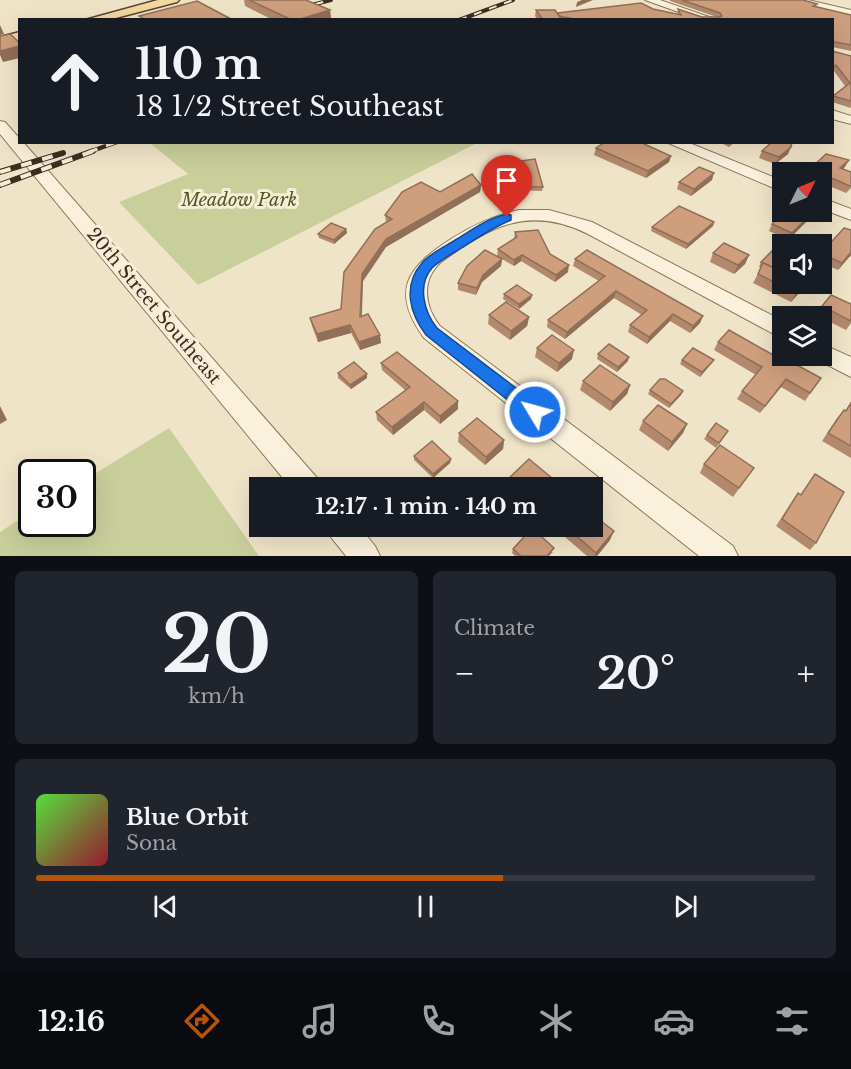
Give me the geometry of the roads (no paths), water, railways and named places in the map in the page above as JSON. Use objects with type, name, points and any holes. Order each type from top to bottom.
[{"type":"main road","points":[[99,18],[172,0]]},
{"type":"main road","points":[[0,41],[18,36]]},
{"type":"street","points":[[650,0],[707,18]]},
{"type":"street","points":[[796,0],[849,10]]},
{"type":"street","points":[[834,115],[851,120]]},
{"type":"street","name":"20th Street Southeast","points":[[0,125],[299,477]]},
{"type":"street","points":[[678,144],[772,182]]},
{"type":"street","points":[[832,207],[851,215]]},
{"type":"street","points":[[723,556],[429,328],[419,313],[417,300],[419,279],[428,265],[489,224],[507,217],[540,215],[570,219],[594,230],[772,325]]},
{"type":"street","points":[[832,358],[851,368]]},
{"type":"street","points":[[349,537],[365,556]]},
{"type":"railway","points":[[300,8],[331,0]]},
{"type":"railway","points":[[464,18],[513,0]]},
{"type":"railway","points":[[89,152],[111,144]]},
{"type":"railway","points":[[0,185],[93,151]]},
{"type":"railway","points":[[0,172],[63,153]]},
{"type":"park label","name":"Meadow Park","points":[[239,200]]}]
